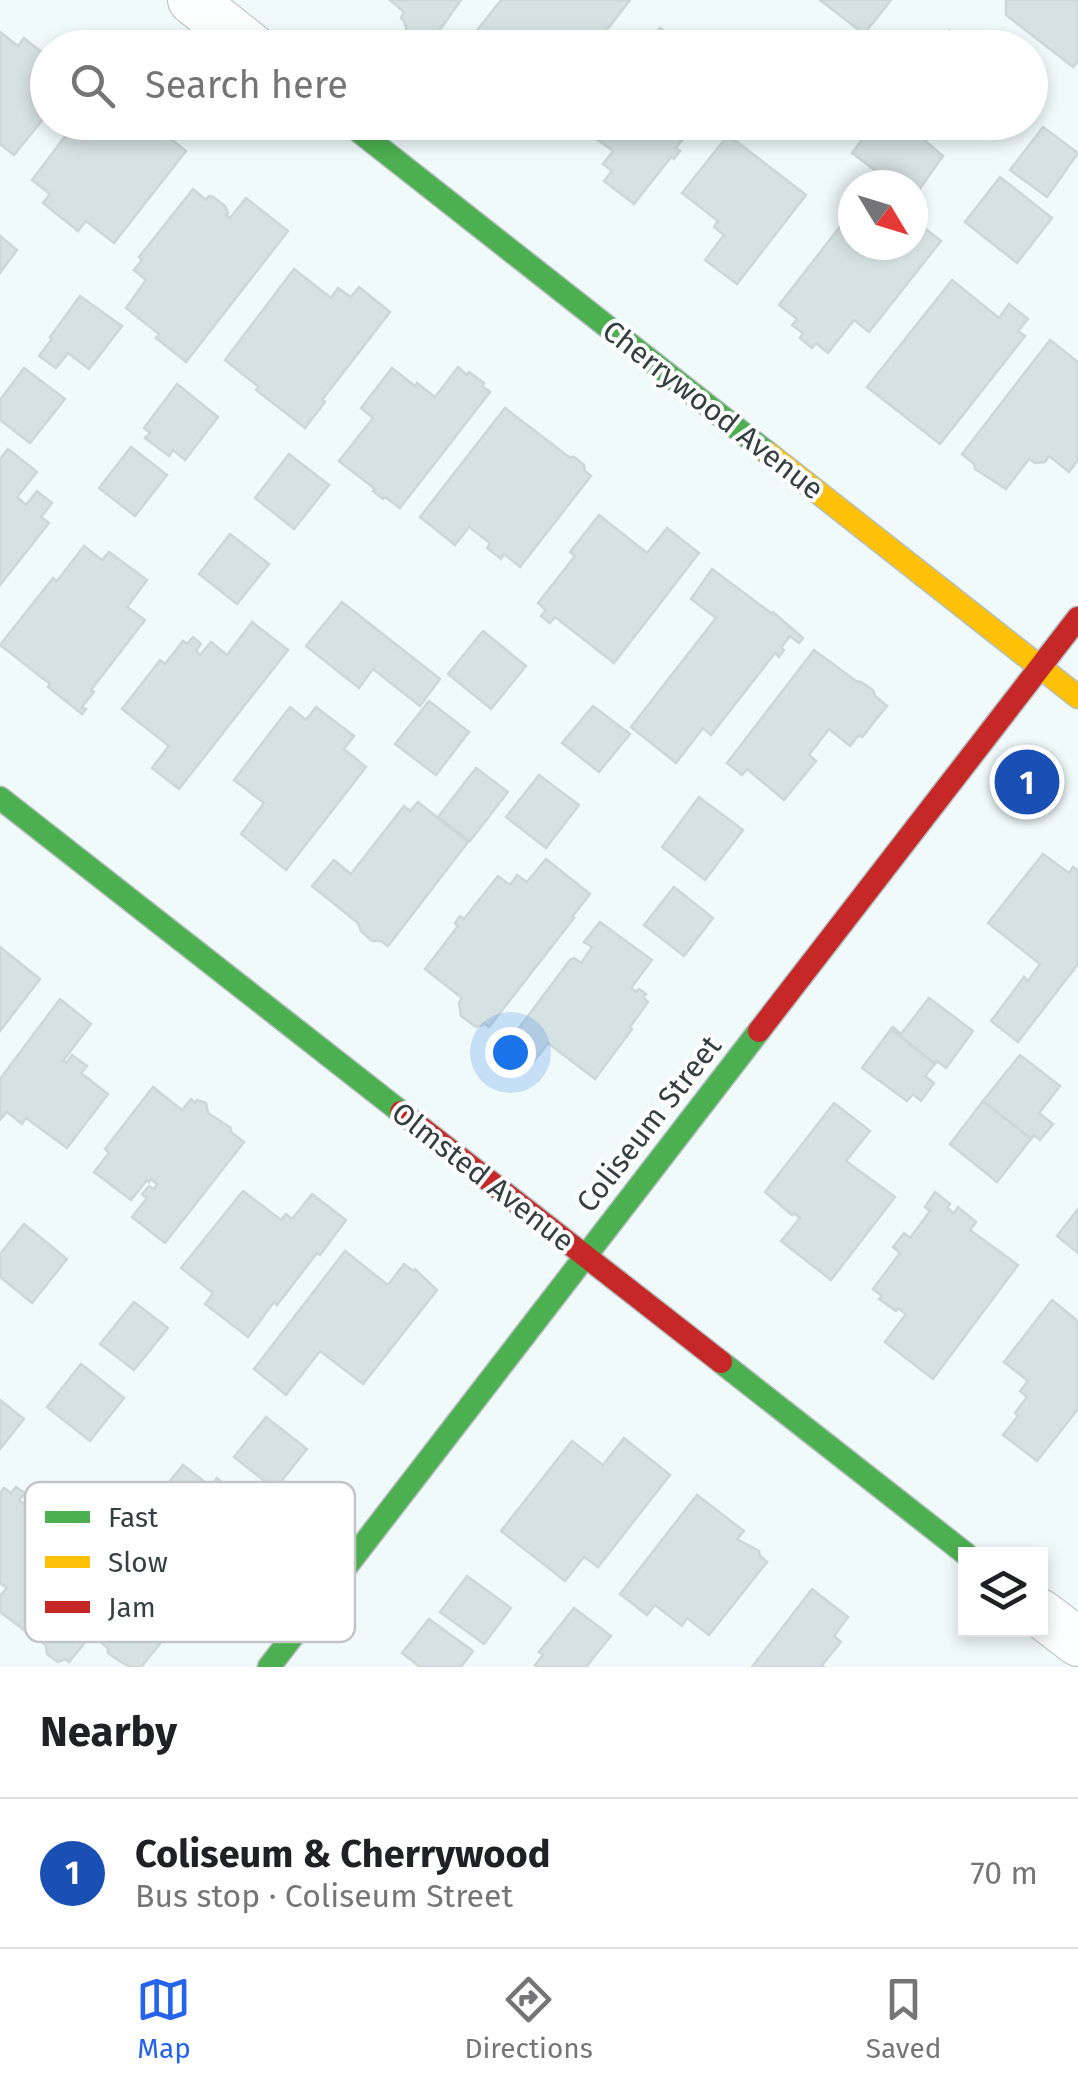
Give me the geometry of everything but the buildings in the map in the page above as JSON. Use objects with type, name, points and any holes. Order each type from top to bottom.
[{"type":"street","points":[[192,0],[230,30]]},
{"type":"street","name":"Cherrywood Avenue","points":[[371,140],[1078,698]]},
{"type":"street","name":"Coliseum Street","points":[[355,1555],[1078,618]]},
{"type":"street","name":"Olmsted Avenue","points":[[0,798],[958,1548]]},
{"type":"street","points":[[1048,1618],[1078,1642]]},
{"type":"street","name":"Coliseum Street","points":[[269,1667],[288,1642]]},
{"type":"traffic: fast","points":[[370,140],[768,453]]},
{"type":"traffic: fast","points":[[0,798],[401,1112]]},
{"type":"traffic: fast","points":[[355,1555],[759,1031]]},
{"type":"traffic: fast","points":[[721,1362],[958,1548]]},
{"type":"traffic: fast","points":[[269,1667],[288,1642]]},
{"type":"traffic: slow","points":[[768,453],[1078,697]]},
{"type":"traffic: jam","points":[[759,1031],[1078,618]]},
{"type":"traffic: jam","points":[[401,1112],[721,1362]]},
{"type":"place","name":"Coliseum & Cherrywood","points":[[1027,782]]}]
